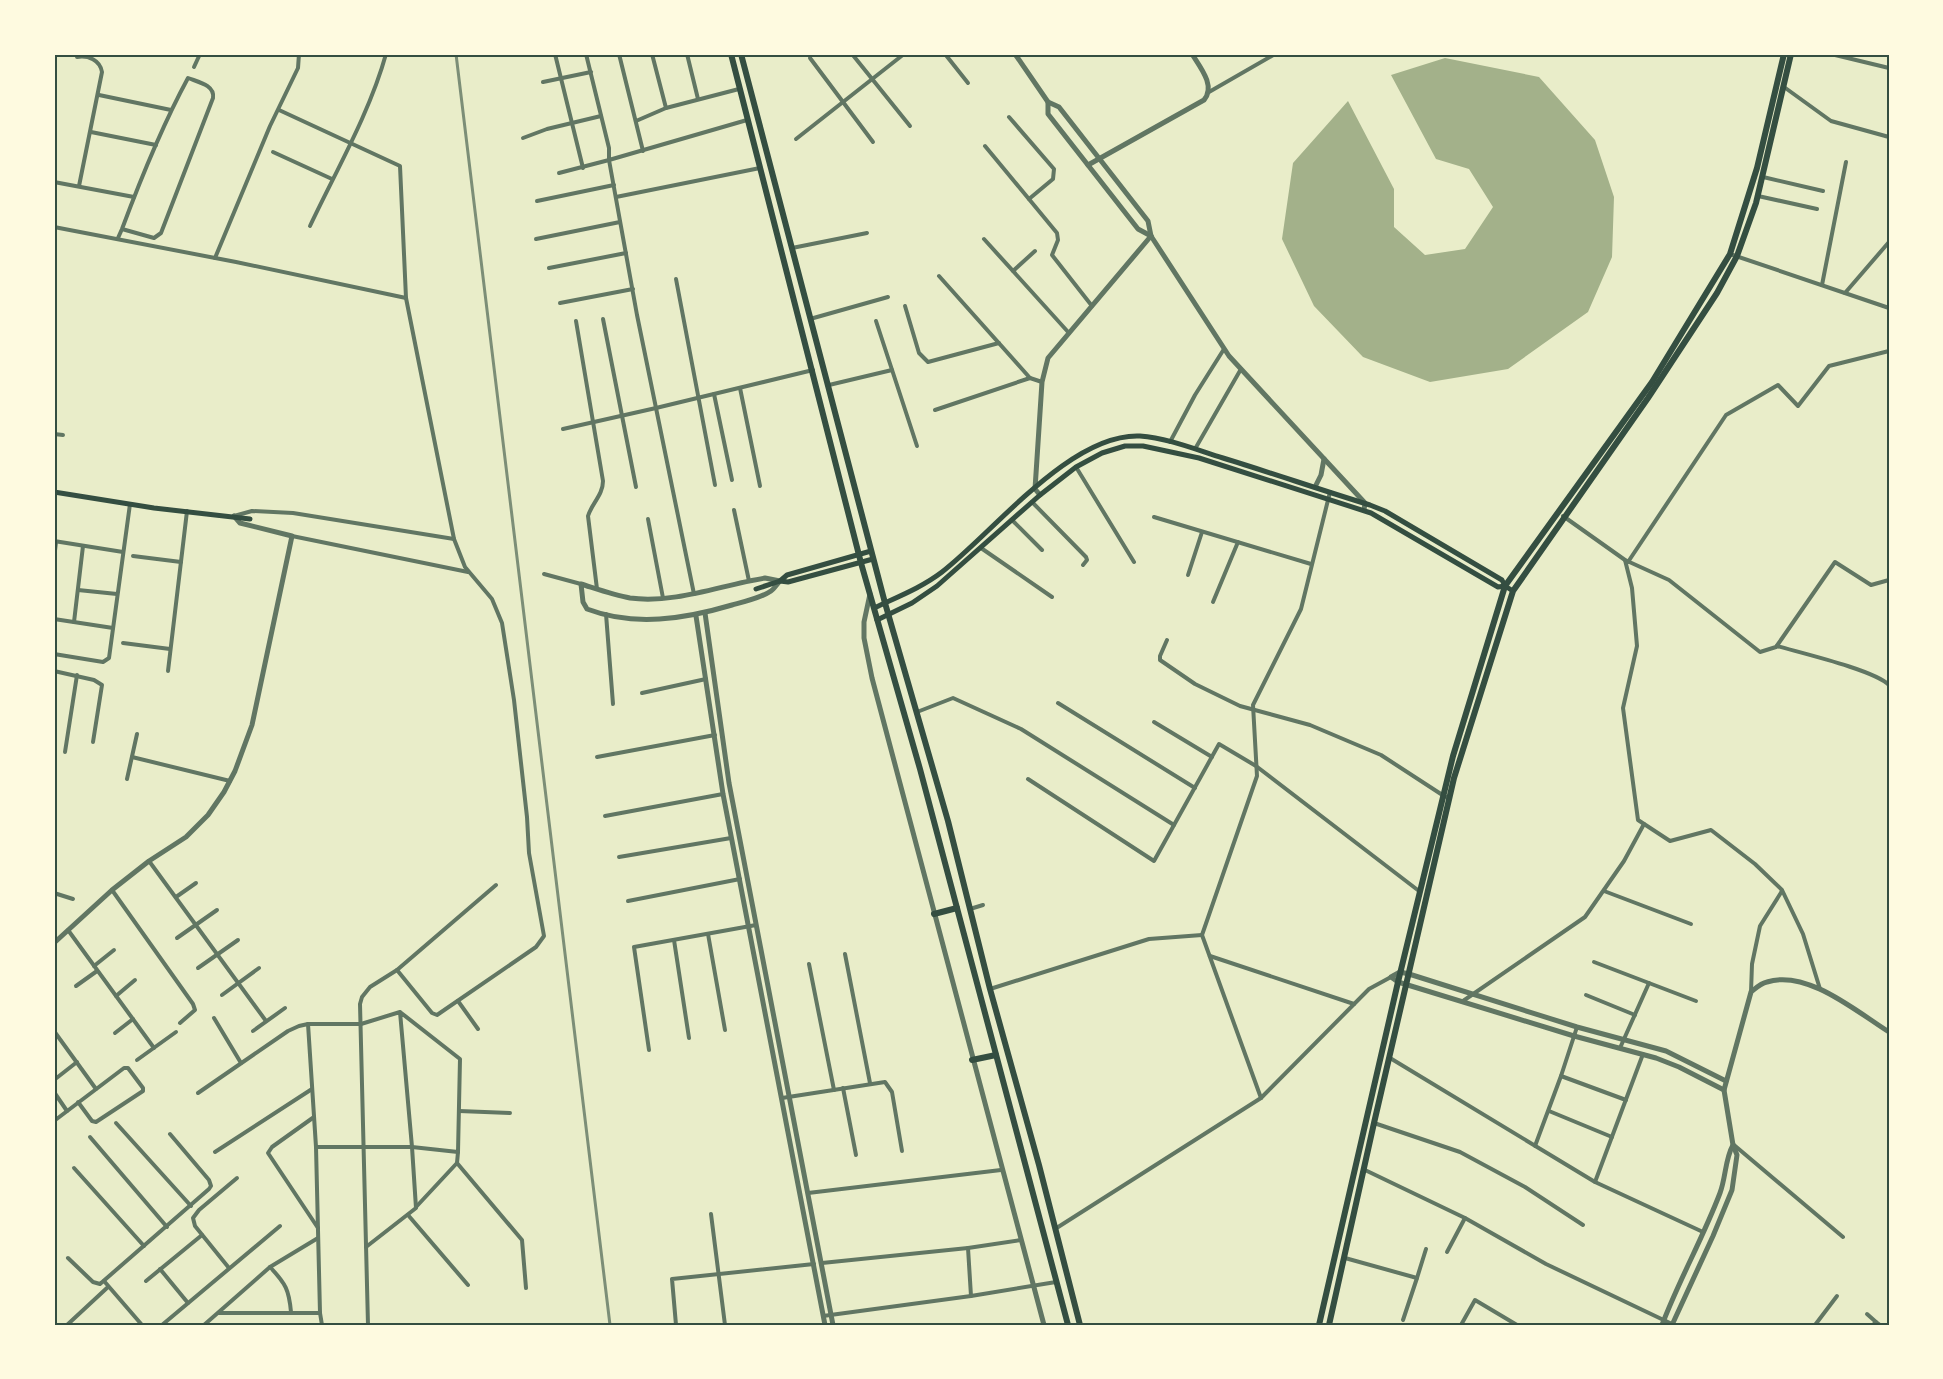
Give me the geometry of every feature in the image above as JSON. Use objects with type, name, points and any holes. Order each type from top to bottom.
[{"type":"main road","points":[[731,54],[861,563],[957,908],[1068,1325]]},
{"type":"main road","points":[[741,54],[873,559],[917,711],[1080,1325]]},
{"type":"main road","points":[[1330,1325],[1409,974],[1447,797],[1453,756],[1505,586],[1652,382],[1733,255],[1757,168],[1784,54]]},
{"type":"main road","points":[[1319,1325],[1420,892],[1447,797],[1513,591],[1566,518],[1717,292],[1758,196],[1791,54]]},
{"type":"main road","points":[[874,608],[920,588],[942,572],[1035,489],[1074,459],[1120,438],[1138,436],[1195,449],[1385,511],[1483,568],[1502,580],[1505,586],[1513,591]]},
{"type":"main road","points":[[877,620],[920,598],[1076,467],[1112,449],[1125,446],[1143,446],[1213,462],[1364,510],[1498,586],[1505,586]]},
{"type":"main road","points":[[54,492],[250,519]]},
{"type":"main road","points":[[756,590],[787,575],[871,551]]},
{"type":"main road","points":[[780,580],[788,582],[873,559]]},
{"type":"main road","points":[[934,914],[957,908]]},
{"type":"main road","points":[[972,1060],[996,1055]]},
{"type":"street","points":[[194,66],[200,54]]},
{"type":"street","points":[[215,258],[298,68],[299,54]]},
{"type":"street","points":[[310,226],[366,110],[386,54]]},
{"type":"street","points":[[555,54],[583,168]]},
{"type":"street","points":[[586,54],[609,148],[620,222],[694,594]]},
{"type":"street","points":[[619,54],[643,151]]},
{"type":"street","points":[[652,54],[666,108]]},
{"type":"street","points":[[687,54],[698,99]]},
{"type":"street","points":[[852,54],[910,126]]},
{"type":"street","points":[[945,54],[968,83]]},
{"type":"street","points":[[1015,54],[1048,102],[1059,107],[1148,221],[1151,236],[1224,349],[1365,503],[1364,510]]},
{"type":"street","points":[[1192,54],[1207,79],[1209,92]]},
{"type":"street","points":[[1088,165],[1204,100],[1209,92],[1275,54]]},
{"type":"street","points":[[1832,54],[1889,68]]},
{"type":"street","points":[[796,139],[900,55]]},
{"type":"street","points":[[77,57],[86,56],[100,65],[102,72],[79,186]]},
{"type":"street","points":[[810,58],[873,142]]},
{"type":"street","points":[[543,82],[591,72]]},
{"type":"street","points":[[118,238],[171,110],[188,78],[209,87],[214,92],[213,98],[161,233],[154,238],[122,229]]},
{"type":"street","points":[[1784,87],[1831,121],[1889,137]]},
{"type":"street","points":[[636,121],[666,108],[740,89]]},
{"type":"street","points":[[99,95],[171,110]]},
{"type":"street","points":[[1048,102],[1048,114],[1138,229],[1151,236]]},
{"type":"street","points":[[279,110],[400,166],[406,298],[454,539],[459,556],[492,600],[502,623],[514,700],[531,865],[544,936],[536,947],[441,1014],[435,1015],[397,970]]},
{"type":"street","points":[[523,138],[573,122],[601,116]]},
{"type":"street","points":[[1009,117],[1054,172],[1053,179],[1029,199]]},
{"type":"street","points":[[559,173],[747,120]]},
{"type":"street","points":[[91,132],[156,145]]},
{"type":"street","points":[[985,146],[1058,235],[1052,252],[1054,259],[1092,307]]},
{"type":"street","points":[[273,152],[332,179]]},
{"type":"street","points":[[1822,285],[1846,162]]},
{"type":"street","points":[[616,197],[760,168]]},
{"type":"street","points":[[1763,177],[1823,191]]},
{"type":"street","points":[[54,182],[134,197]]},
{"type":"street","points":[[537,201],[614,185]]},
{"type":"street","points":[[1758,196],[1817,208]]},
{"type":"street","points":[[537,239],[620,222]]},
{"type":"street","points":[[54,227],[118,238],[406,298]]},
{"type":"street","points":[[792,248],[867,233]]},
{"type":"street","points":[[1040,495],[1035,489],[1042,382],[1048,358],[1151,236]]},
{"type":"street","points":[[984,240],[1069,333]]},
{"type":"street","points":[[1845,292],[1889,242]]},
{"type":"street","points":[[1013,271],[1035,251]]},
{"type":"street","points":[[549,268],[626,253]]},
{"type":"street","points":[[1733,255],[1889,308]]},
{"type":"street","points":[[939,276],[1030,378],[1042,382]]},
{"type":"street","points":[[676,279],[715,485]]},
{"type":"street","points":[[560,303],[633,289]]},
{"type":"street","points":[[810,319],[888,297]]},
{"type":"street","points":[[905,306],[919,353],[928,362],[999,343]]},
{"type":"street","points":[[603,320],[636,487]]},
{"type":"street","points":[[576,321],[603,486],[588,516],[597,589]]},
{"type":"street","points":[[876,321],[917,446]]},
{"type":"street","points":[[1170,442],[1195,395],[1224,349]]},
{"type":"street","points":[[1820,989],[1803,934],[1782,890],[1755,864],[1711,830],[1670,841],[1638,820],[1623,708],[1637,646],[1632,588],[1626,561],[1726,415],[1778,385],[1798,406],[1829,366],[1889,351]]},
{"type":"street","points":[[1195,449],[1241,369]]},
{"type":"street","points":[[563,429],[813,370]]},
{"type":"street","points":[[828,385],[892,370]]},
{"type":"street","points":[[935,410],[1030,378]]},
{"type":"street","points":[[740,388],[759,486]]},
{"type":"street","points":[[714,394],[732,480]]},
{"type":"street","points":[[54,434],[63,435]]},
{"type":"street","points":[[1315,487],[1321,475],[1324,459]]},
{"type":"street","points":[[1076,467],[1134,562]]},
{"type":"street","points":[[1261,1098],[1202,935],[1257,776],[1253,705],[1301,609],[1330,492]]},
{"type":"street","points":[[1032,502],[1086,557],[1087,560],[1083,565]]},
{"type":"street","points":[[54,654],[106,661],[109,658],[130,504]]},
{"type":"street","points":[[734,510],[749,581]]},
{"type":"street","points":[[168,671],[187,511]]},
{"type":"street","points":[[454,539],[293,513],[252,511],[234,516],[240,523],[292,536],[469,572]]},
{"type":"street","points":[[1558,513],[1626,561],[1669,580],[1760,652],[1777,646],[1868,673],[1889,685]]},
{"type":"street","points":[[1154,517],[1311,564]]},
{"type":"street","points":[[648,519],[663,598]]},
{"type":"street","points":[[1012,520],[1042,550]]},
{"type":"street","points":[[1188,575],[1202,532]]},
{"type":"street","points":[[54,943],[112,890],[149,861],[186,837],[208,815],[230,781],[252,725],[292,536]]},
{"type":"street","points":[[54,559],[55,542],[123,552]]},
{"type":"street","points":[[1213,602],[1238,543]]},
{"type":"street","points":[[74,622],[83,546]]},
{"type":"street","points":[[981,548],[1052,597]]},
{"type":"street","points":[[134,556],[181,562]]},
{"type":"street","points":[[1777,646],[1834,562],[1871,585],[1889,580]]},
{"type":"street","points":[[544,574],[631,598],[663,598],[694,594],[765,578],[780,580]]},
{"type":"street","points":[[581,584],[584,606],[587,609],[643,619],[705,613],[771,591],[780,580]]},
{"type":"street","points":[[78,590],[117,594]]},
{"type":"street","points":[[870,594],[864,622],[864,639],[972,1060],[1044,1325]]},
{"type":"street","points":[[705,613],[728,774],[833,1325]]},
{"type":"street","points":[[606,614],[613,704]]},
{"type":"street","points":[[696,615],[723,794],[825,1325]]},
{"type":"street","points":[[54,619],[113,628]]},
{"type":"street","points":[[1167,640],[1160,656],[1163,663],[1195,684],[1240,706],[1310,725],[1381,755],[1447,797]]},
{"type":"street","points":[[123,643],[170,649]]},
{"type":"street","points":[[54,670],[94,680],[102,685],[93,742]]},
{"type":"street","points":[[65,752],[77,675]]},
{"type":"street","points":[[642,693],[706,679]]},
{"type":"street","points":[[917,711],[953,698],[1021,729],[1174,825]]},
{"type":"street","points":[[1058,703],[1195,788]]},
{"type":"street","points":[[1154,722],[1212,757]]},
{"type":"street","points":[[127,780],[137,734]]},
{"type":"street","points":[[597,757],[715,735]]},
{"type":"street","points":[[1028,779],[1154,861],[1219,744],[1256,766],[1420,892]]},
{"type":"street","points":[[132,758],[230,781]]},
{"type":"street","points":[[605,816],[723,794]]},
{"type":"street","points":[[1463,1001],[1585,917],[1624,861],[1644,824]]},
{"type":"street","points":[[619,857],[731,838]]},
{"type":"street","points":[[149,861],[266,1021]]},
{"type":"street","points":[[628,901],[740,879]]},
{"type":"street","points":[[176,897],[196,883]]},
{"type":"street","points":[[368,1325],[360,1004],[365,992],[397,970],[496,885]]},
{"type":"street","points":[[112,890],[193,1004],[195,1010],[180,1023]]},
{"type":"street","points":[[1365,1170],[1465,1218],[1546,1264],[1663,1323],[1672,1324],[1732,1190],[1737,1155],[1724,1090],[1751,992],[1752,964],[1760,926],[1782,890]]},
{"type":"street","points":[[1604,891],[1691,924]]},
{"type":"street","points":[[54,893],[73,899]]},
{"type":"street","points":[[970,909],[983,904]]},
{"type":"street","points":[[177,938],[217,910]]},
{"type":"street","points":[[649,1050],[634,947],[756,925]]},
{"type":"street","points":[[68,930],[154,1048]]},
{"type":"street","points":[[708,934],[725,1030]]},
{"type":"street","points":[[990,989],[1149,939],[1202,935]]},
{"type":"street","points":[[198,968],[238,940]]},
{"type":"street","points":[[674,940],[689,1038]]},
{"type":"street","points":[[94,966],[114,950]]},
{"type":"street","points":[[845,954],[870,1083]]},
{"type":"street","points":[[1210,956],[1354,1004]]},
{"type":"street","points":[[1594,962],[1696,1001]]},
{"type":"street","points":[[809,964],[834,1090]]},
{"type":"street","points":[[222,995],[259,969]]},
{"type":"street","points":[[76,986],[97,971]]},
{"type":"street","points":[[1054,1229],[1261,1098],[1369,989],[1400,972],[1576,1027],[1666,1051],[1726,1081]]},
{"type":"street","points":[[1391,977],[1398,982],[1668,1062],[1724,1090]]},
{"type":"street","points":[[1751,992],[1764,982],[1787,979],[1803,982],[1820,989],[1889,1032]]},
{"type":"street","points":[[116,996],[135,980]]},
{"type":"street","points":[[1620,1048],[1649,983]]},
{"type":"street","points":[[1586,995],[1635,1015]]},
{"type":"street","points":[[458,1001],[478,1029]]},
{"type":"street","points":[[253,1031],[285,1008]]},
{"type":"street","points":[[198,1093],[288,1031],[299,1026],[361,1024],[400,1012]]},
{"type":"street","points":[[400,1012],[460,1059],[458,1163],[522,1240],[526,1288]]},
{"type":"street","points":[[400,1012],[416,1208]]},
{"type":"street","points":[[214,1018],[241,1063]]},
{"type":"street","points":[[115,1033],[133,1019]]},
{"type":"street","points":[[308,1024],[316,1147],[322,1325]]},
{"type":"street","points":[[1877,1025],[1889,1024]]},
{"type":"street","points":[[1535,1146],[1576,1027]]},
{"type":"street","points":[[54,1031],[96,1089]]},
{"type":"street","points":[[137,1060],[176,1032]]},
{"type":"street","points":[[1595,1182],[1643,1054]]},
{"type":"street","points":[[1390,1058],[1595,1182],[1704,1233]]},
{"type":"street","points":[[54,1080],[77,1062]]},
{"type":"street","points":[[54,1121],[78,1102],[126,1067],[143,1088],[143,1091],[96,1122],[92,1121],[78,1102]]},
{"type":"street","points":[[1561,1076],[1626,1100]]},
{"type":"street","points":[[782,1098],[885,1082],[892,1092],[902,1151]]},
{"type":"street","points":[[843,1088],[856,1155]]},
{"type":"street","points":[[215,1152],[312,1089]]},
{"type":"street","points":[[54,1092],[67,1111]]},
{"type":"street","points":[[459,1111],[510,1113]]},
{"type":"street","points":[[1548,1111],[1612,1137]]},
{"type":"street","points":[[314,1117],[268,1152],[319,1229]]},
{"type":"street","points":[[116,1123],[191,1206]]},
{"type":"street","points":[[1374,1123],[1460,1152],[1525,1187],[1583,1226]]},
{"type":"street","points":[[68,1258],[98,1284],[209,1189],[210,1183],[170,1134]]},
{"type":"street","points":[[90,1137],[167,1227]]},
{"type":"street","points":[[1663,1323],[1721,1190],[1727,1155],[1733,1144]]},
{"type":"street","points":[[1733,1144],[1843,1237]]},
{"type":"street","points":[[316,1147],[412,1147],[458,1152]]},
{"type":"street","points":[[366,1247],[416,1208],[458,1163]]},
{"type":"street","points":[[74,1167],[144,1246]]},
{"type":"street","points":[[808,1193],[1001,1170]]},
{"type":"street","points":[[229,1268],[193,1222],[195,1214],[237,1178]]},
{"type":"street","points":[[711,1214],[725,1325]]},
{"type":"street","points":[[408,1215],[468,1285]]},
{"type":"street","points":[[1447,1252],[1465,1218]]},
{"type":"street","points":[[162,1325],[280,1226]]},
{"type":"street","points":[[146,1281],[202,1235]]},
{"type":"street","points":[[204,1325],[270,1268],[319,1238]]},
{"type":"street","points":[[822,1263],[968,1248],[1020,1240]]},
{"type":"street","points":[[968,1248],[971,1296]]},
{"type":"street","points":[[1403,1320],[1426,1249]]},
{"type":"street","points":[[1345,1258],[1417,1278]]},
{"type":"street","points":[[676,1325],[672,1279],[814,1264]]},
{"type":"street","points":[[270,1268],[288,1290],[291,1312]]},
{"type":"street","points":[[160,1269],[188,1303]]},
{"type":"street","points":[[104,1281],[142,1325]]},
{"type":"street","points":[[823,1316],[1056,1282]]},
{"type":"street","points":[[68,1325],[108,1287]]},
{"type":"street","points":[[1815,1325],[1838,1296]]},
{"type":"street","points":[[1461,1325],[1475,1300],[1517,1325]]},
{"type":"street","points":[[218,1313],[320,1314]]},
{"type":"street","points":[[1867,1314],[1876,1324]]},
{"type":"shaded area","points":[[1445,58],[1539,77],[1595,140],[1614,197],[1612,257],[1588,312],[1508,369],[1430,382],[1363,357],[1314,306],[1282,239],[1293,163],[1348,101],[1394,189],[1394,227],[1425,255],[1465,249],[1493,207],[1469,169],[1436,159],[1391,75]]},
{"type":"railway","points":[[456,54],[610,1325]]}]
